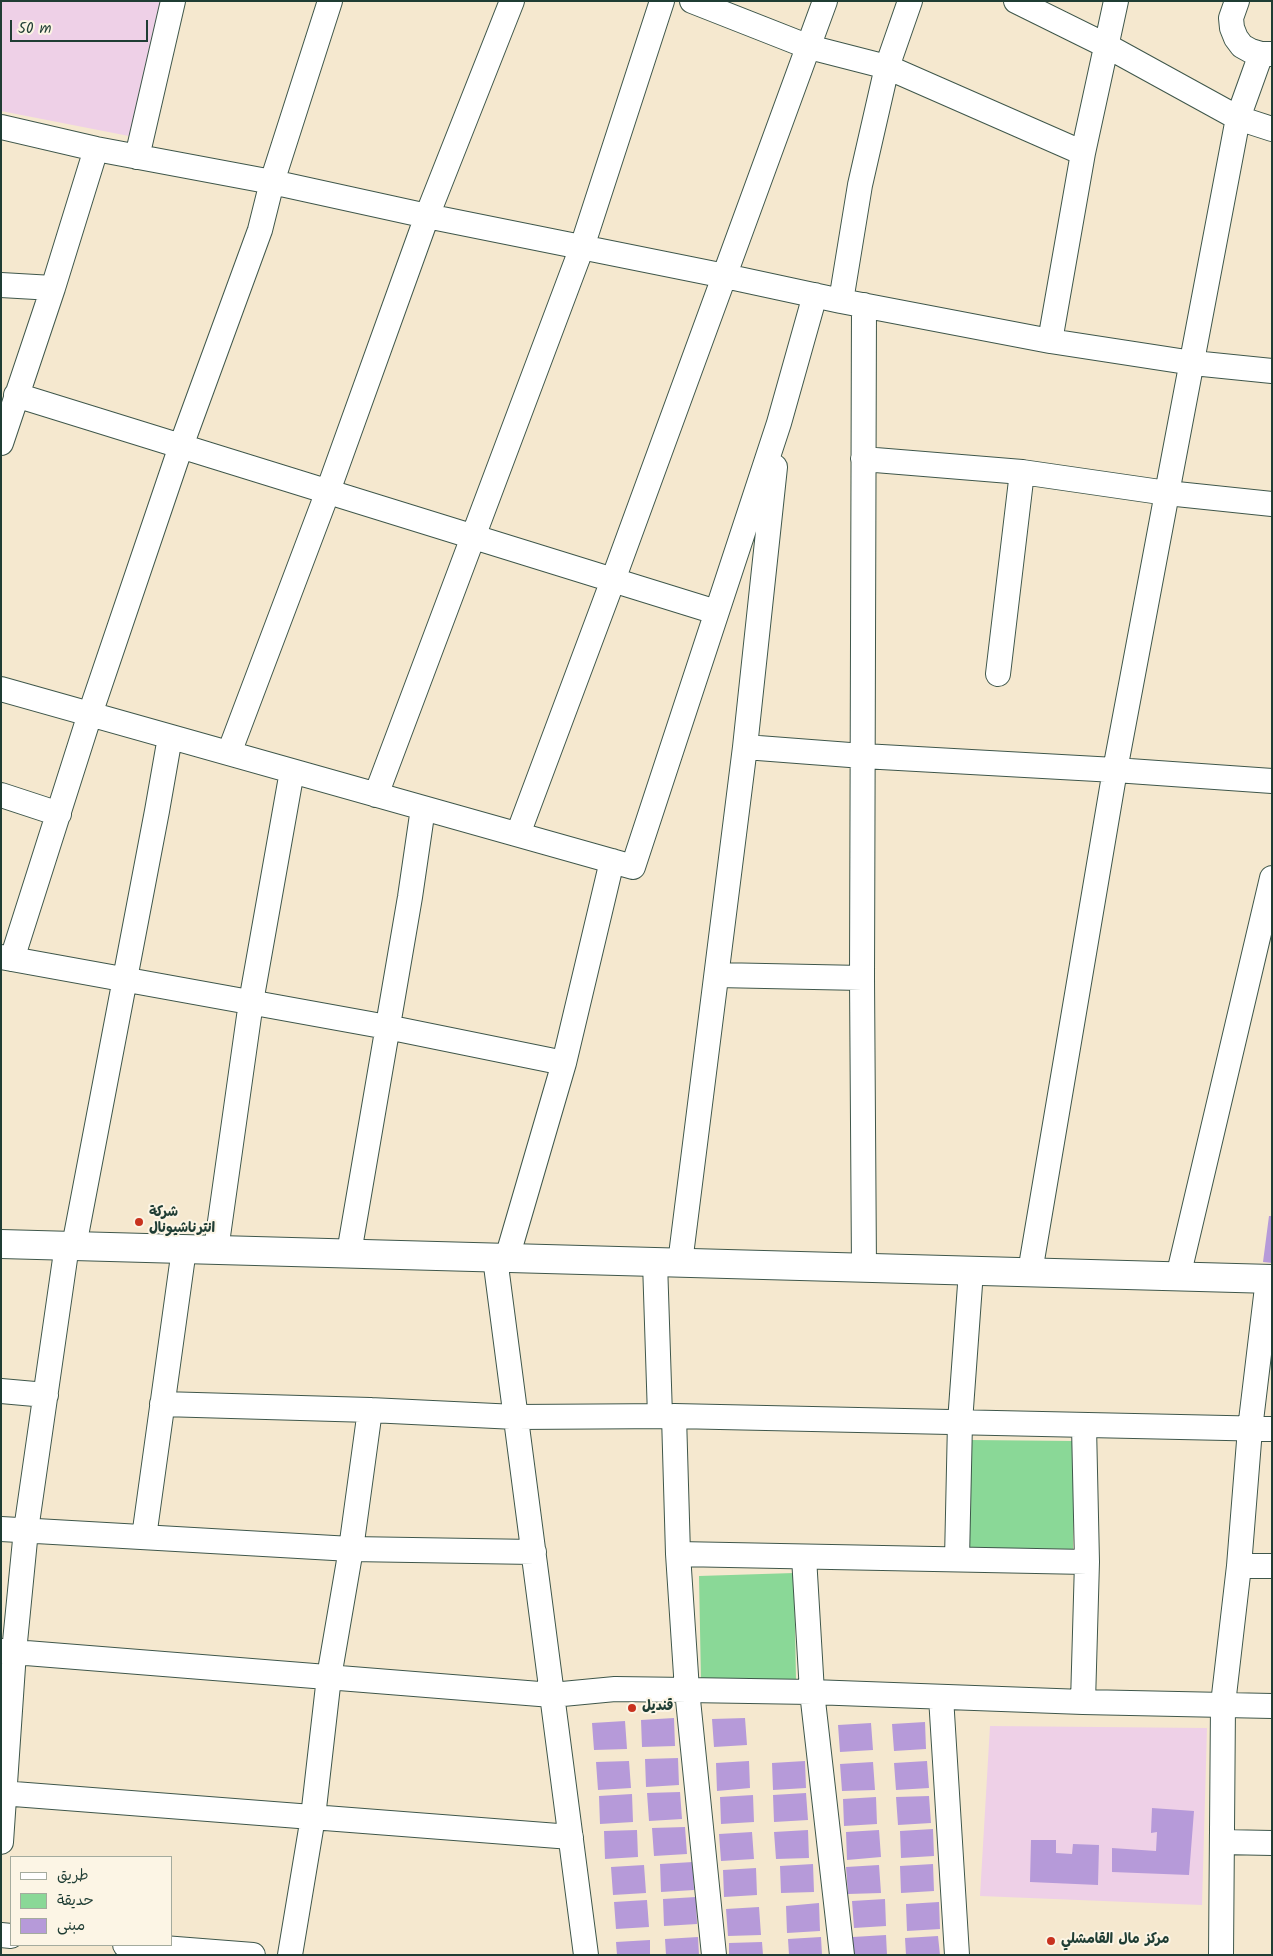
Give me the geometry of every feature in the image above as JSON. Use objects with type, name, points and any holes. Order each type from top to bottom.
[{"type":"main road","points":[[1,1244],[1270,1279]]},
{"type":"street","points":[[137,157],[173,1]]},
{"type":"street","points":[[330,1],[272,182],[260,230],[182,446],[90,714],[59,814],[7,958],[387,1027],[564,1063]]},
{"type":"street","points":[[230,753],[328,491],[427,216],[512,1]]},
{"type":"street","points":[[376,794],[582,247],[662,1]]},
{"type":"street","points":[[692,1],[809,47],[887,67],[1083,154]]},
{"type":"street","points":[[518,834],[614,580],[825,1]]},
{"type":"street","points":[[841,301],[860,185],[887,67],[910,1]]},
{"type":"street","points":[[1016,1],[1107,46],[1238,118],[1272,129]]},
{"type":"street","points":[[1050,341],[1083,154],[1116,1]]},
{"type":"street","points":[[1030,1272],[1115,770],[1238,118],[1266,54],[1247,49],[1236,38],[1231,18],[1237,1]]},
{"type":"street","points":[[1,128],[96,149],[272,182],[427,216],[841,301],[1050,341],[1193,363],[1272,371]]},
{"type":"street","points":[[1,443],[96,149]]},
{"type":"street","points":[[1,285],[52,288]]},
{"type":"street","points":[[1,689],[633,867],[779,423],[815,295]]},
{"type":"street","points":[[864,305],[862,978],[864,1268]]},
{"type":"street","points":[[16,395],[716,612]]},
{"type":"street","points":[[714,1955],[687,1690],[667,1416],[668,1262],[717,975],[745,747],[779,423]]},
{"type":"street","points":[[864,459],[1022,472],[1167,493],[1272,504]]},
{"type":"street","points":[[998,674],[1022,472]]},
{"type":"street","points":[[1,1842],[8,1652],[46,1395],[70,1246],[125,980],[170,736]]},
{"type":"street","points":[[745,747],[1272,781]]},
{"type":"street","points":[[216,1250],[252,1002],[292,771]]},
{"type":"street","points":[[1,795],[59,814]]},
{"type":"street","points":[[349,1253],[410,897],[423,808]]},
{"type":"street","points":[[586,1955],[516,1416],[501,1258],[564,1063],[612,861]]},
{"type":"street","points":[[1178,1277],[1272,878]]},
{"type":"street","points":[[717,975],[862,978]]},
{"type":"street","points":[[144,1537],[184,1249]]},
{"type":"street","points":[[957,1559],[960,1422],[971,1271]]},
{"type":"street","points":[[1221,1955],[1223,1704],[1239,1566],[1261,1429],[1270,1279]]},
{"type":"street","points":[[1,1392],[46,1395]]},
{"type":"street","points":[[162,1404],[516,1416],[667,1416],[1261,1429]]},
{"type":"street","points":[[290,1955],[313,1817],[329,1678],[351,1548],[370,1410]]},
{"type":"street","points":[[1083,1702],[1087,1562],[1084,1426]]},
{"type":"street","points":[[1,1529],[351,1548],[534,1552]]},
{"type":"street","points":[[678,1554],[1087,1562]]},
{"type":"street","points":[[804,1557],[812,1692],[842,1955]]},
{"type":"street","points":[[1239,1566],[1272,1566]]},
{"type":"street","points":[[8,1652],[552,1695],[615,1689],[687,1690],[1272,1706]]},
{"type":"street","points":[[941,1697],[957,1955]]},
{"type":"street","points":[[3,1794],[571,1837]]},
{"type":"street","points":[[1222,1842],[1272,1843]]},
{"type":"street","points":[[138,1946],[242,1954]]},
{"type":"shaded area","points":[[1,1],[164,1],[134,137],[1,111]]},
{"type":"shaded area","points":[[990,1726],[1207,1728],[1202,1905],[980,1896]]},
{"type":"green space","points":[[970,1440],[1074,1441],[1073,1549],[970,1548]]},
{"type":"green space","points":[[794,1573],[796,1680],[701,1682],[699,1576]]},
{"type":"building","points":[[1269,1216],[1272,1216],[1272,1263],[1263,1262]]},
{"type":"building","points":[[674,1718],[675,1746],[642,1747],[641,1720]]},
{"type":"building","points":[[745,1718],[747,1745],[714,1747],[712,1719]]},
{"type":"building","points":[[625,1721],[627,1749],[594,1750],[592,1723]]},
{"type":"building","points":[[925,1722],[926,1749],[894,1751],[892,1724]]},
{"type":"building","points":[[871,1723],[873,1750],[840,1752],[838,1725]]},
{"type":"building","points":[[678,1758],[679,1785],[646,1787],[645,1759]]},
{"type":"building","points":[[629,1761],[631,1788],[598,1790],[596,1762]]},
{"type":"building","points":[[749,1761],[750,1788],[717,1791],[716,1763]]},
{"type":"building","points":[[805,1761],[806,1788],[773,1790],[772,1763]]},
{"type":"building","points":[[927,1761],[929,1788],[896,1790],[894,1763]]},
{"type":"building","points":[[873,1762],[875,1790],[842,1791],[840,1764]]},
{"type":"building","points":[[680,1792],[682,1819],[649,1821],[647,1793]]},
{"type":"building","points":[[806,1793],[808,1820],[774,1822],[773,1795]]},
{"type":"building","points":[[632,1794],[633,1822],[600,1824],[599,1796]]},
{"type":"building","points":[[753,1795],[754,1822],[721,1824],[720,1797]]},
{"type":"building","points":[[929,1796],[931,1823],[898,1825],[896,1797]]},
{"type":"building","points":[[876,1797],[877,1824],[844,1826],[843,1799]]},
{"type":"building","points":[[1152,1808],[1194,1811],[1189,1875],[1112,1872],[1112,1848],[1156,1851],[1157,1832],[1151,1833]]},
{"type":"building","points":[[685,1827],[687,1854],[654,1856],[652,1828]]},
{"type":"building","points":[[933,1829],[934,1856],[901,1858],[900,1831]]},
{"type":"building","points":[[637,1830],[638,1857],[605,1859],[604,1831]]},
{"type":"building","points":[[808,1830],[809,1858],[776,1859],[774,1832]]},
{"type":"building","points":[[879,1830],[881,1857],[847,1860],[846,1832]]},
{"type":"building","points":[[752,1832],[754,1859],[721,1861],[719,1834]]},
{"type":"building","points":[[1031,1840],[1056,1840],[1056,1853],[1072,1854],[1073,1844],[1099,1845],[1098,1885],[1030,1882]]},
{"type":"building","points":[[693,1862],[694,1890],[661,1892],[660,1864]]},
{"type":"building","points":[[813,1864],[814,1892],[781,1893],[780,1866]]},
{"type":"building","points":[[933,1864],[934,1891],[901,1893],[900,1866]]},
{"type":"building","points":[[644,1865],[646,1893],[613,1895],[611,1867]]},
{"type":"building","points":[[879,1865],[881,1893],[848,1894],[846,1867]]},
{"type":"building","points":[[756,1868],[757,1895],[724,1897],[723,1870]]},
{"type":"building","points":[[696,1897],[697,1924],[664,1926],[663,1899]]},
{"type":"building","points":[[885,1899],[886,1926],[854,1928],[852,1901]]},
{"type":"building","points":[[647,1900],[649,1927],[616,1929],[614,1902]]},
{"type":"building","points":[[939,1902],[940,1929],[907,1931],[906,1904]]},
{"type":"building","points":[[819,1903],[820,1931],[787,1933],[786,1906]]},
{"type":"building","points":[[759,1907],[761,1935],[728,1936],[726,1909]]},
{"type":"building","points":[[886,1935],[887,1955],[853,1955],[853,1937]]},
{"type":"building","points":[[938,1936],[940,1955],[906,1955],[905,1938]]},
{"type":"building","points":[[698,1937],[699,1955],[666,1955],[665,1939]]},
{"type":"building","points":[[821,1937],[822,1955],[789,1955],[788,1939]]},
{"type":"building","points":[[650,1940],[650,1955],[617,1955],[616,1942]]},
{"type":"building","points":[[762,1942],[763,1955],[729,1955],[729,1943]]},
{"type":"place","name":"شركة انترناشيونال","points":[[139,1222]]},
{"type":"place","name":"قنديل","points":[[632,1708]]},
{"type":"place","name":"مركز مال القامشلي","points":[[1051,1941]]}]
